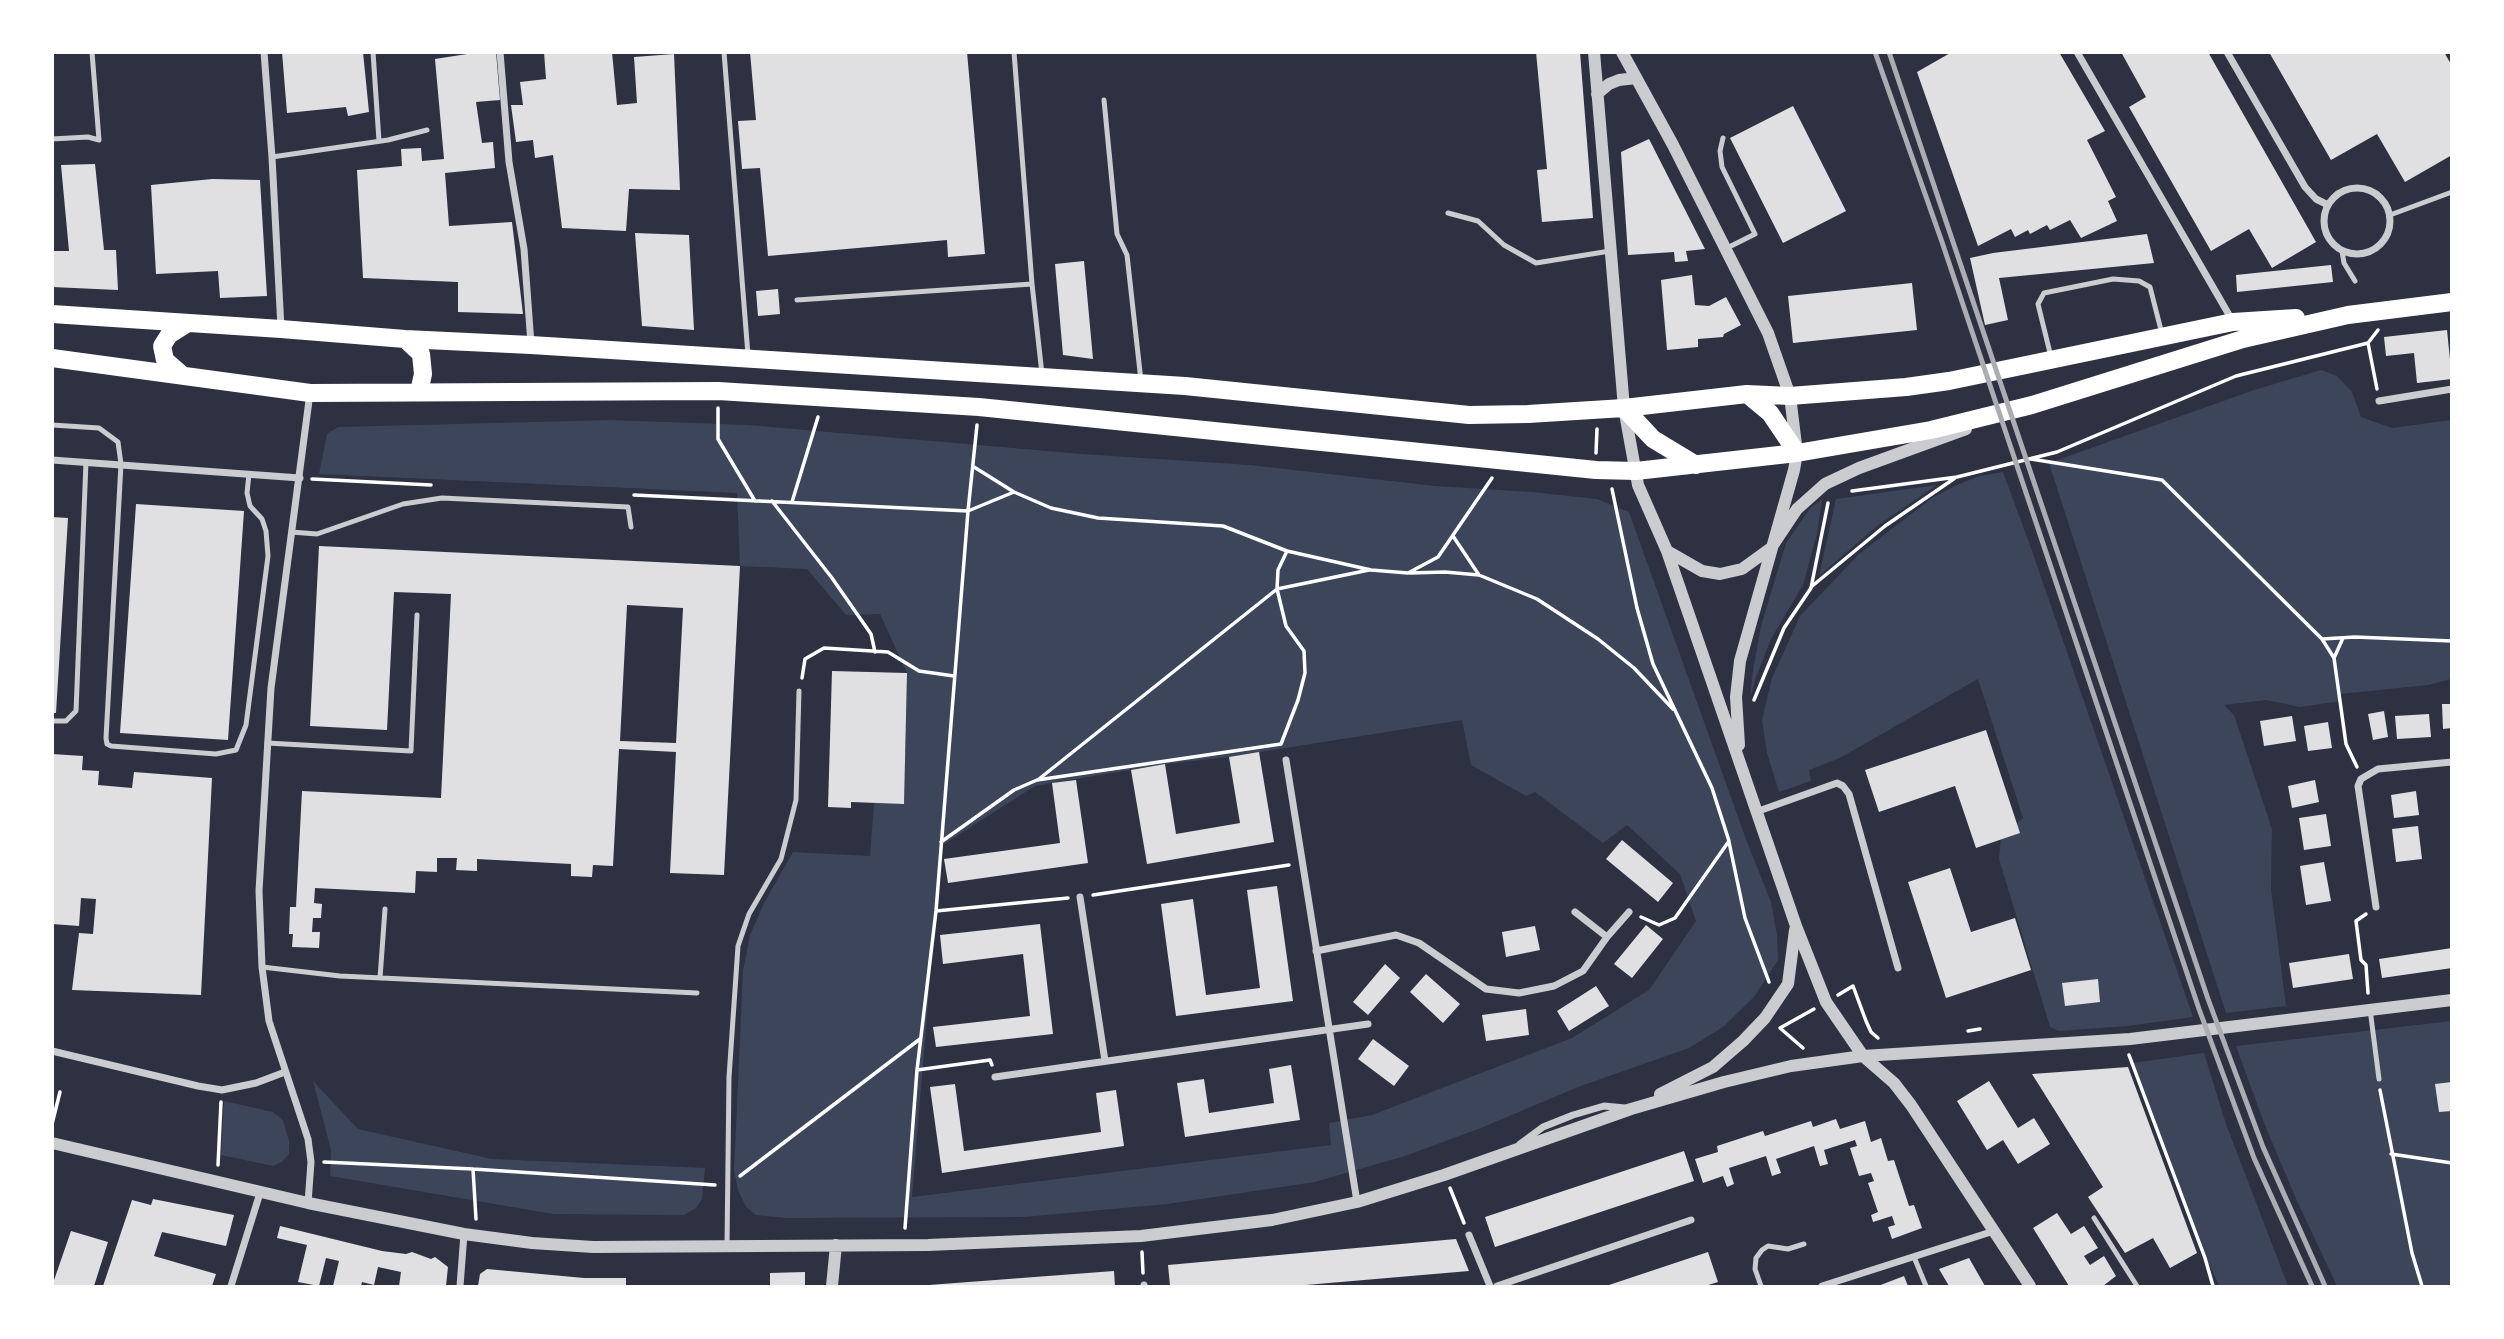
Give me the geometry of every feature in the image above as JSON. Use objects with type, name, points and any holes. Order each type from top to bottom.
[{"type":"main road","points":[[52,314],[281,328],[405,339],[1142,384],[1469,415],[1597,410],[1747,394],[1790,396],[1917,385],[2233,322],[2348,315],[2452,302]]},
{"type":"main road","points":[[52,358],[310,393],[718,391],[979,407],[1596,470],[1636,471],[1797,453],[1931,430],[2032,404],[2243,339],[2348,315]]},
{"type":"main road","points":[[181,374],[165,360],[162,346],[169,335],[188,323]]},
{"type":"main road","points":[[405,339],[421,354],[423,374],[419,392]]},
{"type":"main road","points":[[1747,394],[1770,413],[1797,453]]},
{"type":"main road","points":[[1624,408],[1653,439],[1696,465]]},
{"type":"street","points":[[264,52],[281,328]]},
{"type":"street","points":[[500,52],[509,162],[524,249],[531,345]]},
{"type":"street","points":[[1594,52],[1624,408],[1638,485],[1667,551],[1796,926],[1826,1002],[1863,1056],[1894,1083],[1912,1105],[2030,1286]]},
{"type":"street","points":[[1622,52],[1673,145],[1768,333],[1790,396],[1797,453],[1740,661],[1736,697],[1739,759]]},
{"type":"street","points":[[2077,52],[2243,339]]},
{"type":"street","points":[[2227,52],[2305,187],[2316,199],[2329,205]]},
{"type":"street","points":[[1597,94],[1609,84],[1636,78]]},
{"type":"street","points":[[2346,190],[2368,190],[2386,204],[2390,215],[2387,236],[2373,251],[2352,254],[2342,251],[2333,244],[2325,225],[2329,205],[2336,196],[2346,190]]},
{"type":"street","points":[[2379,401],[2452,389]]},
{"type":"street","points":[[308,1203],[311,1162],[308,1139],[269,1021],[262,967],[259,891],[271,688],[310,393]]},
{"type":"street","points":[[1667,551],[1702,571],[1720,574],[1742,569],[1771,548],[1797,509],[1859,468],[2032,404]]},
{"type":"street","points":[[52,460],[300,478]]},
{"type":"street","points":[[1286,760],[1357,1202]]},
{"type":"street","points":[[2376,907],[2358,786],[2361,779],[2378,769],[2452,762]]},
{"type":"street","points":[[1756,812],[1838,783],[1843,786],[1849,794],[1898,968]]},
{"type":"street","points":[[1080,897],[1104,1061]]},
{"type":"street","points":[[1575,912],[1608,937]]},
{"type":"street","points":[[1316,951],[1396,935],[1419,943],[1486,989],[1519,993],[1554,986],[1583,971],[1629,912]]},
{"type":"street","points":[[1631,1109],[1713,1067],[1765,1018],[1787,984],[1796,926]]},
{"type":"street","points":[[52,1143],[308,1203],[532,1243],[593,1247],[904,1245],[1140,1236],[1272,1220],[1357,1202],[1444,1175],[1631,1109],[1791,1066],[1863,1056],[2124,1040],[2452,1000]]},
{"type":"street","points":[[995,1077],[1368,1024]]},
{"type":"street","points":[[52,1051],[222,1090],[256,1083],[285,1072]]},
{"type":"street","points":[[231,1286],[260,1193]]},
{"type":"street","points":[[1497,1286],[1691,1220]]},
{"type":"street","points":[[1822,1286],[1848,1282],[1994,1231]]},
{"type":"street","points":[[460,1286],[471,1234]]},
{"type":"street","points":[[1469,1235],[1490,1286]]},
{"type":"street","points":[[832,1286],[836,1245]]},
{"type":"lane","points":[[52,139],[99,139],[92,52]]},
{"type":"lane","points":[[373,52],[379,141]]},
{"type":"lane","points":[[724,52],[748,358]]},
{"type":"lane","points":[[1014,52],[1042,377]]},
{"type":"lane","points":[[1104,100],[1117,234],[1127,255],[1142,384]]},
{"type":"lane","points":[[272,157],[379,141],[427,130]]},
{"type":"lane","points":[[1723,138],[1720,151],[1722,167],[1755,234],[1725,249]]},
{"type":"lane","points":[[2390,215],[2452,192]]},
{"type":"lane","points":[[1448,213],[1478,221],[1504,244],[1536,263],[1610,251]]},
{"type":"lane","points":[[2342,251],[2344,262],[2355,281]]},
{"type":"lane","points":[[2051,359],[2038,304],[2044,293],[2067,288],[2113,279],[2139,281],[2150,288],[2163,337]]},
{"type":"lane","points":[[797,300],[1032,284]]},
{"type":"lane","points":[[52,425],[99,428],[118,442],[121,464],[106,738],[107,744],[111,746],[216,754],[236,750],[246,725],[268,556],[267,531],[262,519],[250,506],[247,494],[249,474]]},
{"type":"lane","points":[[52,721],[66,721],[76,711],[86,462]]},
{"type":"lane","points":[[291,532],[317,534],[403,504],[442,498],[628,508],[631,527]]},
{"type":"lane","points":[[267,743],[411,751],[417,615]]},
{"type":"lane","points":[[727,1246],[729,1077],[738,946],[749,914],[781,859],[796,800],[799,691]]},
{"type":"lane","points":[[380,978],[384,909]]},
{"type":"lane","points":[[262,967],[380,978],[697,993]]},
{"type":"lane","points":[[2370,1009],[2379,1079]]},
{"type":"lane","points":[[2094,1218],[2137,1286]]},
{"type":"lane","points":[[1761,1286],[1755,1269],[1756,1258],[1762,1250],[1768,1246],[1788,1249],[1804,1244]]},
{"type":"lane","points":[[1914,1257],[1926,1286]]},
{"type":"path","points":[[1811,587],[1828,489],[1957,477],[2057,452],[2236,376],[2368,342],[2393,309]]},
{"type":"path","points":[[2368,342],[2379,401]]},
{"type":"path","points":[[718,391],[718,439],[755,500]]},
{"type":"path","points":[[904,1245],[917,1070],[936,911],[968,511],[979,407]]},
{"type":"path","points":[[1597,410],[1596,470],[1612,487],[1637,608],[1653,664],[1712,788],[1728,841],[1745,918],[1777,1000]]},
{"type":"path","points":[[1408,573],[1438,557],[1502,459]]},
{"type":"path","points":[[2029,459],[2162,480],[2322,639],[2334,658],[2346,744],[2361,779]]},
{"type":"path","points":[[973,466],[1013,492],[1051,508],[1098,518],[1223,526],[1287,551],[1371,570],[1479,575],[1537,599],[1578,624],[1634,668],[1676,712]]},
{"type":"path","points":[[1753,704],[1784,628],[1811,587],[1885,526],[1957,477]]},
{"type":"path","points":[[647,495],[968,511],[1013,492]]},
{"type":"path","points":[[772,501],[832,578],[871,634],[875,652]]},
{"type":"path","points":[[1452,536],[1479,575]]},
{"type":"path","points":[[1037,780],[1281,744],[1305,673],[1304,651],[1286,626],[1277,589],[1278,570],[1287,551]]},
{"type":"path","points":[[941,842],[1014,790],[1037,780],[1277,589],[1371,570]]},
{"type":"path","points":[[2334,658],[2343,638]]},
{"type":"path","points":[[2322,639],[2452,641]]},
{"type":"path","points":[[799,691],[805,659],[824,648],[888,652],[919,671],[954,676]]},
{"type":"path","points":[[1629,912],[1659,925],[1675,918],[1728,841]]},
{"type":"path","points":[[936,911],[1080,897],[1302,863]]},
{"type":"path","points":[[2370,1009],[2366,965],[2361,960],[2356,922],[2376,907]]},
{"type":"path","points":[[1853,986],[1871,1032],[1881,1041]]},
{"type":"path","points":[[1780,1028],[1806,1014]]},
{"type":"path","points":[[1966,1031],[1980,1029]]},
{"type":"path","points":[[311,1162],[472,1169],[727,1186],[920,1039]]},
{"type":"path","points":[[2124,1040],[2213,1286]]},
{"type":"path","points":[[917,1070],[990,1060],[995,1077]]},
{"type":"path","points":[[2379,1079],[2391,1154],[2412,1253],[2422,1286]]},
{"type":"path","points":[[217,1183],[222,1090]]},
{"type":"path","points":[[52,1124],[60,1092]]},
{"type":"path","points":[[2391,1154],[2452,1163]]},
{"type":"path","points":[[471,1234],[472,1169]]},
{"type":"path","points":[[1444,1175],[1469,1235]]},
{"type":"path","points":[[1140,1236],[1144,1286]]},
{"type":"shaded area","points":[[2321,370],[2337,376],[2352,392],[2361,417],[2392,428],[2451,420],[2451,679],[2428,685],[2341,694],[2341,701],[2300,707],[2266,700],[2224,705],[2234,715],[2272,829],[2271,889],[2286,1006],[2226,1013],[2049,463],[2254,390]]},
{"type":"shaded area","points":[[611,420],[748,425],[1082,454],[1250,465],[1435,486],[1597,499],[1629,512],[1771,902],[1778,960],[1754,997],[1723,1027],[1689,1048],[1578,1087],[1481,1128],[1405,1156],[1315,1182],[1168,1204],[1024,1217],[786,1218],[756,1215],[746,1207],[738,1190],[734,1171],[743,971],[750,935],[764,903],[793,852],[870,856],[874,803],[904,803],[907,673],[880,614],[846,615],[807,569],[740,566],[737,493],[319,474],[327,434],[338,427]],"holes":[[[1462,720],[1471,765],[1526,796],[1535,792],[1603,843],[1627,825],[1680,874],[1696,921],[1649,990],[1572,1038],[1372,1115],[1329,1123],[1331,1145],[912,1197],[941,846],[1035,786],[1165,764],[1229,757]]]},
{"type":"shaded area","points":[[2003,472],[2193,1017],[2128,1026],[2059,1031],[2050,1027],[1999,859],[2001,837],[2023,818],[1978,679],[1840,758],[1809,770],[1811,781],[1779,792],[1767,753],[1762,720],[1772,678],[1800,616],[1859,554],[1932,498],[1980,476]]},
{"type":"shaded area","points":[[1937,485],[1877,526],[1819,576],[1836,499]]},
{"type":"shaded area","points":[[1822,500],[1817,534],[1803,585],[1771,639],[1750,699],[1761,626],[1786,543],[1811,507]]},
{"type":"shaded area","points":[[2451,1021],[2451,1286],[2337,1286],[2264,1123],[2236,1046]]},
{"type":"shaded area","points":[[2204,1053],[2226,1124],[2288,1286],[2219,1286],[2132,1063]]},
{"type":"shaded area","points":[[313,1081],[358,1129],[492,1159],[705,1168],[702,1199],[696,1208],[684,1215],[553,1214],[330,1176],[331,1150]]},
{"type":"shaded area","points":[[224,1101],[273,1112],[283,1120],[289,1141],[289,1154],[282,1162],[273,1166],[221,1155]]},
{"type":"building","points":[[282,52],[363,52],[369,112],[348,116],[346,107],[287,113]]},
{"type":"building","points":[[496,52],[500,100],[476,102],[482,143],[493,142],[495,168],[445,173],[449,226],[512,222],[523,314],[458,312],[458,282],[363,278],[357,170],[402,166],[401,149],[421,148],[422,161],[444,159],[435,59]]},
{"type":"building","points":[[544,52],[612,52],[617,105],[637,103],[634,57],[674,54],[680,190],[629,189],[626,231],[562,228],[553,155],[535,158],[533,140],[516,142],[511,105],[523,105],[520,82],[546,79]]},
{"type":"building","points":[[750,52],[967,52],[985,254],[948,257],[947,240],[768,256],[760,168],[742,169],[738,121],[756,120]]},
{"type":"building","points":[[1536,52],[1580,52],[1593,218],[1542,222],[1537,170],[1547,169]]},
{"type":"building","points":[[1952,52],[2059,52],[2105,131],[2087,140],[2116,197],[2108,201],[2117,221],[2081,238],[2070,220],[2050,230],[2047,225],[2030,234],[2028,230],[2015,237],[2011,229],[1978,246],[1917,72]]},
{"type":"building","points":[[2121,52],[2208,52],[2316,242],[2272,268],[2249,229],[2211,251],[2129,107],[2146,97]]},
{"type":"building","points":[[2269,52],[2444,52],[2452,66],[2452,155],[2405,182],[2377,134],[2331,160]]},
{"type":"building","points":[[1793,106],[1846,211],[1783,243],[1730,138]]},
{"type":"building","points":[[1649,139],[1705,249],[1686,251],[1688,261],[1675,262],[1674,252],[1628,255],[1621,152]]},
{"type":"building","points":[[95,164],[104,250],[116,250],[118,290],[52,287],[52,251],[69,251],[61,165]]},
{"type":"building","points":[[212,179],[260,180],[267,296],[220,298],[218,271],[156,274],[151,185]]},
{"type":"building","points":[[635,233],[689,235],[694,330],[642,326]]},
{"type":"building","points":[[2147,234],[2154,263],[1999,278],[2008,320],[1985,325],[1970,258]]},
{"type":"building","points":[[1084,261],[1093,359],[1063,355],[1055,264]]},
{"type":"building","points":[[2331,265],[2333,282],[2237,292],[2236,275]]},
{"type":"building","points":[[1692,275],[1695,305],[1709,306],[1726,297],[1741,325],[1723,337],[1698,339],[1698,347],[1667,350],[1661,280]]},
{"type":"building","points":[[1912,283],[1917,330],[1793,343],[1788,296]]},
{"type":"building","points":[[778,289],[780,314],[758,316],[756,291]]},
{"type":"building","points":[[2447,330],[2452,379],[2417,383],[2414,353],[2386,356],[2384,337]]},
{"type":"building","points":[[136,504],[244,511],[228,740],[120,733]]},
{"type":"building","points":[[52,517],[68,518],[56,713],[52,713]]},
{"type":"building","points":[[319,546],[740,566],[724,875],[670,873],[676,752],[619,749],[613,866],[593,865],[592,877],[571,876],[571,864],[477,859],[477,871],[456,870],[457,858],[437,858],[437,872],[416,871],[415,893],[315,888],[314,903],[322,904],[321,918],[313,918],[312,932],[320,932],[319,948],[292,947],[293,934],[289,934],[290,907],[296,907],[302,791],[441,798],[451,594],[394,592],[387,730],[310,726]],"holes":[[[627,605],[683,608],[676,743],[620,741]]]},
{"type":"building","points":[[832,671],[907,673],[904,804],[851,802],[851,808],[828,807]]},
{"type":"building","points":[[2442,704],[2452,704],[2452,728],[2443,729]]},
{"type":"building","points":[[2384,711],[2388,737],[2373,740],[2368,714]]},
{"type":"building","points":[[2429,714],[2431,737],[2397,739],[2395,716]]},
{"type":"building","points":[[2292,716],[2296,741],[2264,746],[2260,721]]},
{"type":"building","points":[[2328,722],[2332,748],[2308,751],[2304,726]]},
{"type":"building","points":[[1986,730],[2020,833],[1976,848],[1955,786],[1879,812],[1865,770]]},
{"type":"building","points":[[1259,752],[1274,842],[1147,864],[1131,770],[1165,764],[1176,834],[1240,823],[1229,757]]},
{"type":"building","points":[[52,754],[83,756],[82,770],[99,771],[98,785],[132,788],[134,772],[212,778],[201,995],[72,990],[79,933],[93,934],[96,899],[81,898],[79,926],[52,924]]},
{"type":"building","points":[[1076,780],[1088,863],[948,883],[944,859],[1060,843],[1052,783]]},
{"type":"building","points":[[2315,780],[2319,802],[2292,808],[2288,786]]},
{"type":"building","points":[[2416,791],[2419,815],[2394,818],[2391,795]]},
{"type":"building","points":[[2326,814],[2331,846],[2304,850],[2299,818]]},
{"type":"building","points":[[2418,826],[2422,859],[2396,862],[2392,829]]},
{"type":"building","points":[[1622,840],[1673,883],[1658,902],[1606,859]]},
{"type":"building","points":[[2324,862],[2331,901],[2306,905],[2300,866]]},
{"type":"building","points":[[1950,868],[1971,932],[2015,918],[2031,970],[1946,998],[1908,882]]},
{"type":"building","points":[[1277,886],[1293,1001],[1176,1016],[1161,904],[1193,899],[1206,995],[1260,988],[1247,890]]},
{"type":"building","points":[[1040,924],[1053,1034],[936,1047],[933,1027],[1030,1016],[1023,954],[943,964],[940,935]]},
{"type":"building","points":[[1646,925],[1663,939],[1632,978],[1614,964]]},
{"type":"building","points":[[1535,926],[1540,950],[1506,957],[1502,932]]},
{"type":"building","points":[[2452,948],[2452,968],[2382,978],[2379,959]]},
{"type":"building","points":[[2349,954],[2353,979],[2293,988],[2289,963]]},
{"type":"building","points":[[1385,964],[1400,978],[1368,1015],[1353,1002]]},
{"type":"building","points":[[1426,974],[1460,1004],[1443,1023],[1410,992]]},
{"type":"building","points":[[2098,979],[2100,1002],[2065,1006],[2062,983]]},
{"type":"building","points":[[1596,986],[1609,1006],[1569,1031],[1557,1011]]},
{"type":"building","points":[[1526,1009],[1529,1035],[1486,1041],[1482,1015]]},
{"type":"building","points":[[1373,1039],[1409,1066],[1394,1086],[1358,1059]]},
{"type":"building","points":[[1291,1065],[1300,1120],[1185,1137],[1177,1083],[1204,1079],[1209,1113],[1274,1103],[1269,1069]]},
{"type":"building","points":[[2128,1067],[2197,1253],[2170,1268],[2153,1238],[2125,1253],[2088,1197],[2103,1187],[2032,1074]]},
{"type":"building","points":[[1989,1081],[2018,1128],[2034,1118],[2050,1144],[2018,1164],[2003,1140],[1987,1150],[1957,1101]]},
{"type":"building","points":[[2452,1082],[2452,1111],[2439,1112],[2435,1084]]},
{"type":"building","points":[[955,1084],[964,1151],[1101,1132],[1096,1093],[1116,1090],[1124,1146],[942,1173],[930,1087]]},
{"type":"building","points":[[1836,1119],[1840,1129],[1865,1121],[1871,1142],[1881,1138],[1888,1161],[1894,1160],[1909,1206],[1914,1205],[1922,1228],[1892,1239],[1888,1227],[1895,1225],[1892,1216],[1873,1222],[1871,1215],[1878,1212],[1868,1183],[1874,1181],[1871,1173],[1859,1176],[1850,1148],[1857,1146],[1855,1140],[1824,1150],[1828,1164],[1820,1166],[1814,1146],[1776,1159],[1781,1173],[1772,1176],[1766,1156],[1729,1168],[1734,1184],[1727,1187],[1723,1176],[1703,1183],[1695,1159],[1718,1152],[1717,1146],[1763,1131],[1765,1136],[1811,1121],[1813,1127]]},
{"type":"building","points":[[1684,1151],[1694,1181],[1495,1247],[1485,1217]]},
{"type":"building","points":[[153,1199],[234,1215],[226,1246],[162,1232],[154,1256],[216,1274],[212,1286],[103,1286],[132,1200],[151,1205]]},
{"type":"building","points":[[2057,1213],[2071,1234],[2084,1226],[2098,1248],[2084,1256],[2090,1265],[2104,1256],[2116,1276],[2103,1286],[2069,1286],[2033,1228]]},
{"type":"building","points":[[280,1226],[382,1251],[406,1254],[412,1252],[431,1259],[435,1257],[448,1267],[446,1286],[399,1286],[401,1272],[378,1267],[374,1285],[362,1282],[361,1286],[333,1286],[339,1261],[326,1258],[319,1286],[298,1282],[307,1245],[277,1238]]},
{"type":"building","points":[[71,1231],[108,1242],[94,1286],[52,1286]]},
{"type":"building","points":[[1456,1239],[1469,1271],[1294,1286],[1170,1286],[1168,1265]]},
{"type":"building","points":[[1708,1252],[1718,1282],[1705,1286],[1606,1286]]},
{"type":"building","points":[[1969,1258],[1985,1286],[1949,1286],[1939,1269]]},
{"type":"building","points":[[487,1269],[584,1278],[626,1278],[626,1286],[478,1286],[480,1274]]},
{"type":"building","points":[[1114,1271],[1115,1286],[929,1286],[929,1285]]},
{"type":"building","points":[[805,1272],[805,1286],[770,1286],[770,1273]]},
{"type":"building","points":[[1904,1276],[1908,1286],[1878,1286]]},
{"type":"railway","points":[[1875,52],[1942,242],[2199,1009],[2254,1158],[2312,1286]]},
{"type":"railway","points":[[1889,52],[2208,999],[2263,1147],[2325,1286]]}]
